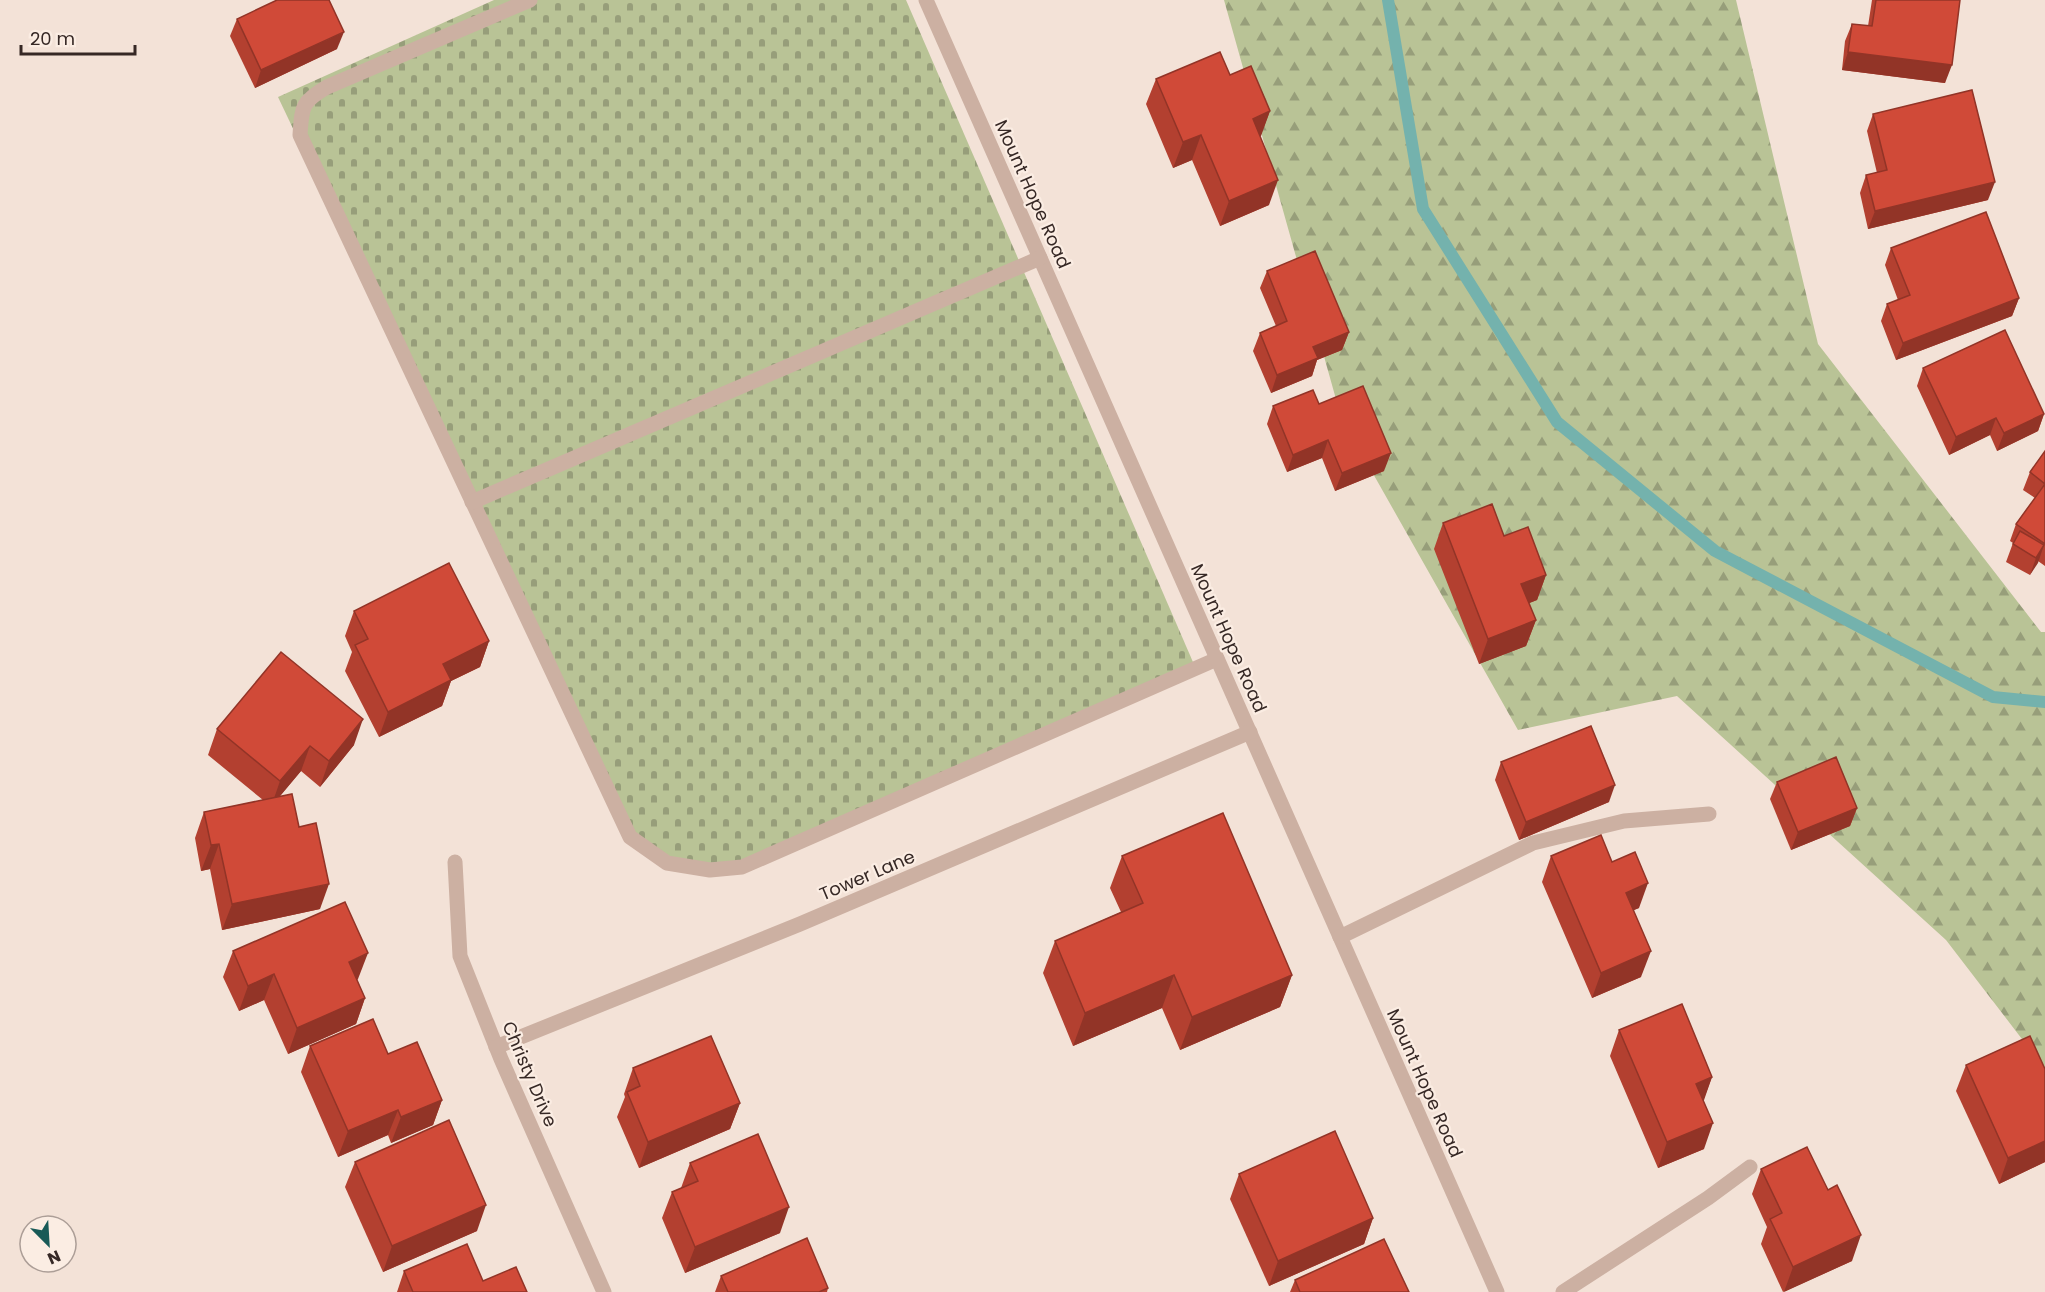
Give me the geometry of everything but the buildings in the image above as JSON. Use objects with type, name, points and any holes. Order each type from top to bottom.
[{"type":"street","points":[[530,0],[327,87],[307,98],[301,111],[300,135],[630,837],[667,863],[710,870],[742,867],[1217,659]]},
{"type":"street","name":"Mount Hope Road","points":[[926,0],[1497,1292]]},
{"type":"street","points":[[472,501],[1040,258]]},
{"type":"street","name":"Tower Lane","points":[[496,1047],[800,924],[1250,732]]},
{"type":"street","points":[[1340,937],[1533,843],[1624,821],[1709,814]]},
{"type":"street","name":"Christy Drive","points":[[455,862],[460,956],[496,1047],[604,1292]]},
{"type":"street","points":[[1563,1292],[1708,1198],[1750,1167]]},
{"type":"green space","points":[[494,0],[906,0],[1196,669],[742,867],[667,863],[630,837],[278,97]]},
{"type":"green space","points":[[1224,0],[1736,0],[1818,344],[2041,632],[2045,632],[2045,1069],[1946,940],[1677,696],[1518,730],[1341,417]]},
{"type":"waterway","points":[[1388,0],[1423,209],[1557,422],[1715,551],[1993,697],[2045,702]]}]
